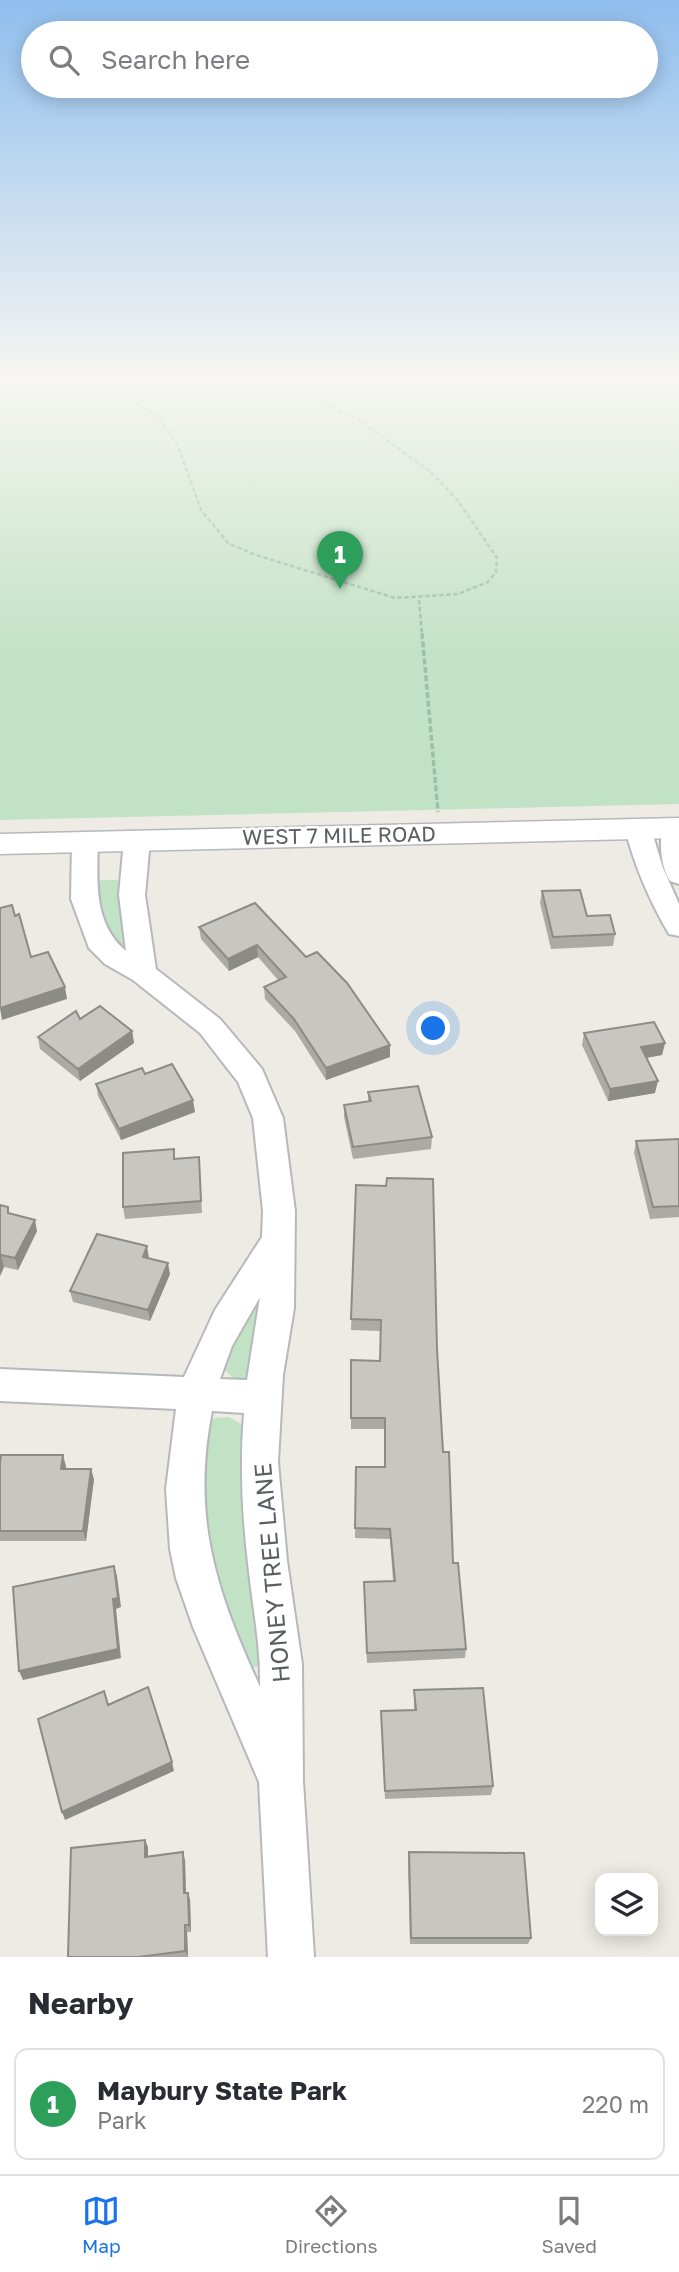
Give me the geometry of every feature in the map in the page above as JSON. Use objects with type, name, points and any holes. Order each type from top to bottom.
[{"type":"street","name":"WEST 7 MILE ROAD","points":[[0,844],[677,828]]},
{"type":"street","points":[[677,828],[676,863],[679,875]]},
{"type":"street","points":[[638,829],[659,895],[679,927]]},
{"type":"street","points":[[137,840],[132,895],[143,973]]},
{"type":"street","name":"HONEY TREE LANE","points":[[85,841],[84,899],[99,940],[115,957],[143,973],[210,1026],[251,1077],[268,1118],[279,1212],[276,1308],[263,1397],[259,1462],[267,1561],[281,1664],[281,1781],[292,1955]]},
{"type":"street","name":"HONEY TREE LANE","points":[[278,1240],[225,1328],[204,1369],[187,1438],[186,1501],[189,1541],[204,1604],[281,1781]]},
{"type":"street","points":[[0,1385],[263,1397]]},
{"type":"path","points":[[187,471],[201,510],[228,542],[256,555],[362,589],[419,600],[460,594],[492,578],[498,567],[498,558],[477,526],[447,486],[431,471]]},
{"type":"path","points":[[419,600],[440,833]]},
{"type":"green space","points":[[0,471],[679,471],[679,804],[0,820]]},
{"type":"green space","points":[[101,880],[118,880],[121,887],[121,915],[128,947],[121,951],[101,918],[95,883]]},
{"type":"green space","points":[[255,1305],[260,1305],[248,1377],[235,1380],[225,1370],[227,1353],[239,1325]]},
{"type":"green space","points":[[229,1417],[241,1424],[247,1436],[263,1662],[256,1667],[250,1667],[215,1587],[202,1522],[205,1426],[215,1418]]},
{"type":"building","points":[[580,890],[587,916],[610,915],[615,934],[553,937],[542,891]]},
{"type":"building","points":[[255,903],[306,957],[317,952],[347,983],[390,1045],[326,1068],[294,1019],[264,987],[286,977],[257,945],[228,959],[199,927]]},
{"type":"building","points":[[12,905],[15,916],[19,914],[31,957],[48,952],[65,987],[0,1008],[0,908]]},
{"type":"building","points":[[100,1006],[132,1031],[78,1069],[38,1037],[76,1011],[80,1019]]},
{"type":"building","points":[[654,1022],[665,1043],[641,1047],[658,1081],[610,1089],[584,1033]]},
{"type":"building","points":[[172,1064],[193,1100],[119,1129],[96,1084],[142,1068],[145,1074]]},
{"type":"building","points":[[418,1086],[432,1137],[353,1147],[344,1105],[371,1101],[368,1092]]},
{"type":"building","points":[[679,1139],[679,1206],[653,1207],[636,1141]]},
{"type":"building","points":[[174,1149],[174,1159],[199,1157],[201,1201],[123,1207],[123,1153]]},
{"type":"building","points":[[387,1178],[433,1179],[437,1349],[443,1452],[449,1452],[453,1563],[458,1563],[466,1649],[367,1653],[364,1582],[395,1581],[390,1529],[355,1528],[356,1467],[385,1467],[385,1418],[351,1418],[351,1360],[380,1361],[381,1320],[351,1319],[356,1185],[386,1186]]},
{"type":"building","points":[[0,1205],[8,1207],[8,1213],[35,1220],[15,1258],[1,1255],[0,1258]]},
{"type":"building","points":[[97,1234],[147,1246],[143,1257],[168,1263],[148,1310],[70,1291]]},
{"type":"building","points":[[1,1455],[63,1455],[61,1469],[91,1469],[83,1531],[0,1531]]},
{"type":"building","points":[[114,1566],[118,1598],[113,1599],[118,1649],[19,1671],[13,1587]]},
{"type":"building","points":[[148,1687],[172,1762],[62,1812],[38,1719],[104,1691],[108,1705]]},
{"type":"building","points":[[483,1688],[493,1786],[385,1791],[381,1711],[416,1710],[414,1690]]},
{"type":"building","points":[[145,1840],[145,1857],[183,1852],[184,1893],[188,1893],[189,1925],[185,1925],[185,1951],[138,1957],[68,1957],[71,1848]]},
{"type":"building","points":[[409,1852],[524,1853],[531,1938],[411,1938]]},
{"type":"place","name":"Maybury State Park","points":[[340,589]]}]
